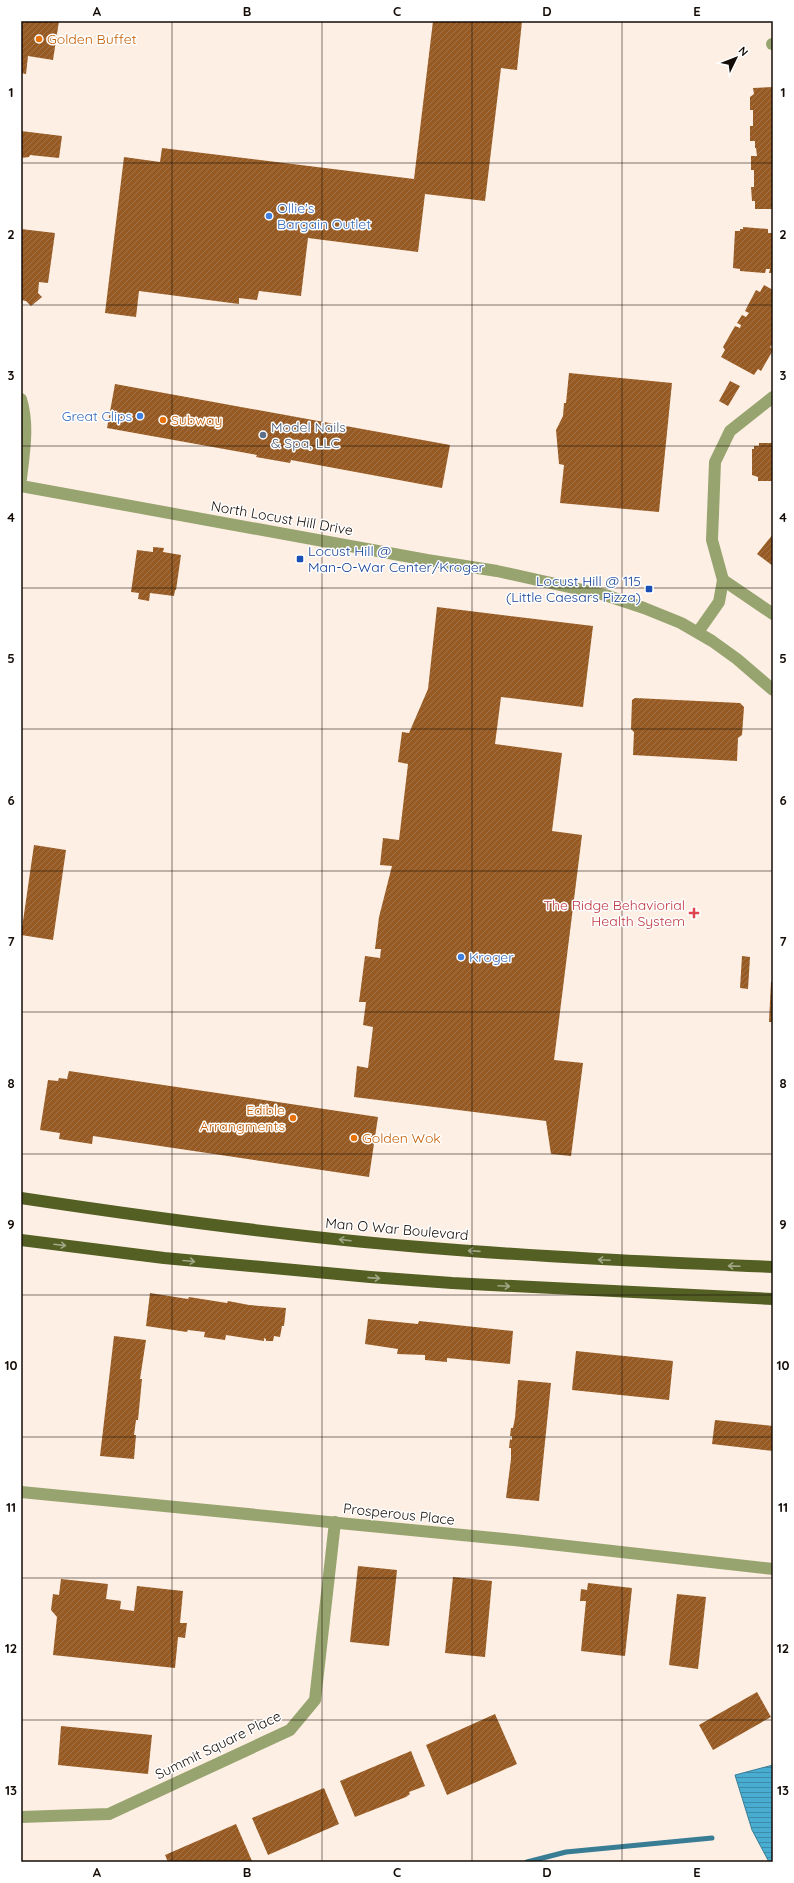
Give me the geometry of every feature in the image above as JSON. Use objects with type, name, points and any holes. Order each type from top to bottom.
[{"type":"main road","name":"Man O War Boulevard","points":[[21,1198],[101,1210],[368,1242],[546,1256],[773,1267]]},
{"type":"main road","points":[[21,1240],[164,1258],[377,1278],[773,1299]]},
{"type":"street","points":[[698,632],[719,602],[724,580],[712,540],[715,462],[730,431],[773,396]]},
{"type":"street","points":[[21,399],[24,410],[26,437],[21,478]]},
{"type":"street","name":"North Locust Hill Drive","points":[[21,486],[427,560],[497,571],[605,595],[681,622],[737,659],[773,690]]},
{"type":"street","points":[[724,580],[773,614]]},
{"type":"street","name":"Prosperous Place","points":[[21,1492],[335,1522],[773,1569]]},
{"type":"street","name":"Summit Square Place","points":[[21,1817],[109,1814],[290,1730],[314,1700],[335,1522]]},
{"type":"water","points":[[773,1765],[773,1862],[769,1862],[752,1830],[735,1775]]},
{"type":"building","name":"Golden Buffet","points":[[21,21],[59,21],[53,60],[28,56],[26,74],[21,73]]},
{"type":"building","name":"Ollie's Bargain Outlet","points":[[433,21],[522,21],[517,70],[501,68],[485,201],[425,194],[418,252],[308,238],[301,296],[259,291],[257,300],[239,298],[239,304],[139,291],[136,317],[105,313],[124,157],[160,162],[162,148],[414,179]]},
{"type":"building","points":[[773,87],[773,209],[755,209],[755,201],[752,201],[751,187],[754,187],[754,170],[751,170],[751,156],[757,156],[755,141],[750,141],[750,126],[753,126],[753,110],[750,110],[750,97],[754,94],[753,88]]},
{"type":"building","points":[[21,131],[62,136],[59,158],[30,155],[29,157],[21,158]]},
{"type":"building","points":[[743,227],[768,229],[768,233],[772,233],[773,229],[773,273],[769,273],[770,269],[766,269],[765,273],[740,271],[740,269],[733,268],[735,231],[740,231]]},
{"type":"building","points":[[21,229],[55,233],[48,283],[39,282],[38,293],[42,297],[31,306],[26,301],[21,300]]},
{"type":"building","points":[[764,285],[773,290],[773,344],[770,347],[773,350],[761,371],[758,369],[754,375],[721,357],[725,350],[723,347],[735,326],[740,328],[741,325],[737,323],[742,315],[746,317],[749,313],[745,311],[756,290],[760,292]]},
{"type":"building","points":[[569,373],[672,383],[659,512],[560,503],[564,465],[559,464],[556,430],[563,416],[564,403],[566,403]]},
{"type":"building","points":[[730,381],[740,386],[728,406],[719,401]]},
{"type":"building","points":[[115,384],[450,445],[442,488],[291,460],[290,463],[256,457],[257,455],[107,428]]},
{"type":"building","points":[[759,443],[773,443],[773,481],[758,481],[758,477],[752,475],[752,449],[754,449],[754,446],[759,446]]},
{"type":"building","points":[[773,534],[773,566],[757,554]]},
{"type":"building","points":[[153,547],[164,548],[163,552],[181,555],[174,596],[150,593],[149,601],[138,599],[139,593],[131,592],[137,550],[153,552]]},
{"type":"building","points":[[437,607],[593,626],[583,707],[501,697],[495,744],[562,753],[552,831],[582,835],[554,1060],[583,1063],[571,1156],[551,1154],[546,1121],[354,1097],[357,1066],[368,1068],[373,1027],[363,1025],[366,1002],[359,1002],[365,956],[380,958],[381,949],[375,949],[379,917],[392,866],[380,865],[383,838],[399,840],[408,764],[398,762],[402,732],[409,733],[428,689]]},
{"type":"building","points":[[635,698],[740,703],[744,707],[742,735],[738,738],[737,761],[633,755],[634,732],[631,729],[632,700]]},
{"type":"building","points":[[34,845],[66,850],[53,940],[21,935]]},
{"type":"building","points":[[742,956],[750,957],[748,989],[740,988]]},
{"type":"building","points":[[771,982],[773,982],[773,1022],[769,1022]]},
{"type":"building","points":[[69,1071],[378,1117],[369,1177],[93,1136],[92,1144],[59,1139],[60,1133],[40,1130],[48,1080],[58,1081],[59,1078],[67,1079]]},
{"type":"building","points":[[150,1293],[188,1299],[189,1297],[227,1303],[228,1301],[249,1305],[286,1308],[284,1326],[282,1326],[280,1337],[274,1336],[273,1341],[266,1341],[264,1338],[264,1341],[226,1335],[225,1340],[204,1337],[205,1332],[188,1330],[187,1332],[146,1326]]},
{"type":"building","points":[[368,1319],[418,1324],[419,1321],[513,1331],[510,1364],[447,1358],[447,1362],[425,1360],[425,1355],[397,1354],[398,1349],[365,1344]]},
{"type":"building","points":[[114,1336],[146,1340],[140,1379],[142,1379],[138,1420],[136,1420],[134,1435],[136,1435],[134,1459],[100,1456]]},
{"type":"building","points":[[576,1351],[673,1361],[669,1400],[572,1390]]},
{"type":"building","points":[[518,1380],[551,1383],[539,1501],[506,1498],[511,1459],[511,1448],[509,1448],[510,1439],[512,1440],[512,1436],[510,1436],[515,1418]]},
{"type":"building","points":[[715,1420],[773,1426],[773,1451],[712,1444]]},
{"type":"building","points":[[358,1566],[397,1570],[389,1646],[350,1642]]},
{"type":"building","points":[[453,1577],[492,1581],[485,1657],[445,1653]]},
{"type":"building","points":[[61,1579],[108,1584],[106,1599],[121,1601],[120,1609],[134,1611],[137,1586],[183,1591],[180,1623],[187,1623],[185,1638],[178,1637],[175,1668],[53,1655],[57,1617],[51,1610],[53,1594],[59,1595]]},
{"type":"building","points":[[588,1583],[632,1588],[625,1656],[581,1651],[586,1601],[580,1601],[581,1589],[587,1590]]},
{"type":"building","points":[[677,1594],[706,1597],[698,1669],[669,1665]]},
{"type":"building","points":[[757,1692],[771,1717],[713,1750],[699,1725]]},
{"type":"building","points":[[495,1714],[517,1764],[447,1795],[426,1745]]},
{"type":"building","points":[[61,1726],[152,1735],[148,1774],[58,1765]]},
{"type":"building","points":[[411,1751],[425,1786],[409,1792],[410,1794],[406,1797],[355,1817],[340,1781]]},
{"type":"building","points":[[324,1788],[339,1824],[268,1855],[252,1818]]},
{"type":"building","points":[[236,1824],[252,1861],[168,1862],[165,1855]]},
{"type":"waterway","points":[[527,1862],[566,1852],[712,1838]]},
{"type":"place","name":"Golden Buffet","points":[[39,39]]},
{"type":"place","name":"Ollie's Bargain Outlet","points":[[269,216]]},
{"type":"place","name":"Great Clips","points":[[140,416]]},
{"type":"place","name":"Subway","points":[[163,420]]},
{"type":"place","name":"Model Nails & Spa, LLC","points":[[263,435]]},
{"type":"place","name":"Locust Hill @ Man-O-War Center/Kroger","points":[[300,559]]},
{"type":"place","name":"Locust Hill @ 115 (Little Caesars Pizza)","points":[[649,589]]},
{"type":"place","name":"The Ridge Behaviorial Health System","points":[[694,913]]},
{"type":"place","name":"Kroger","points":[[461,957]]},
{"type":"place","name":"Edible Arrangments","points":[[293,1118]]},
{"type":"place","name":"Golden Wok","points":[[354,1138]]}]
